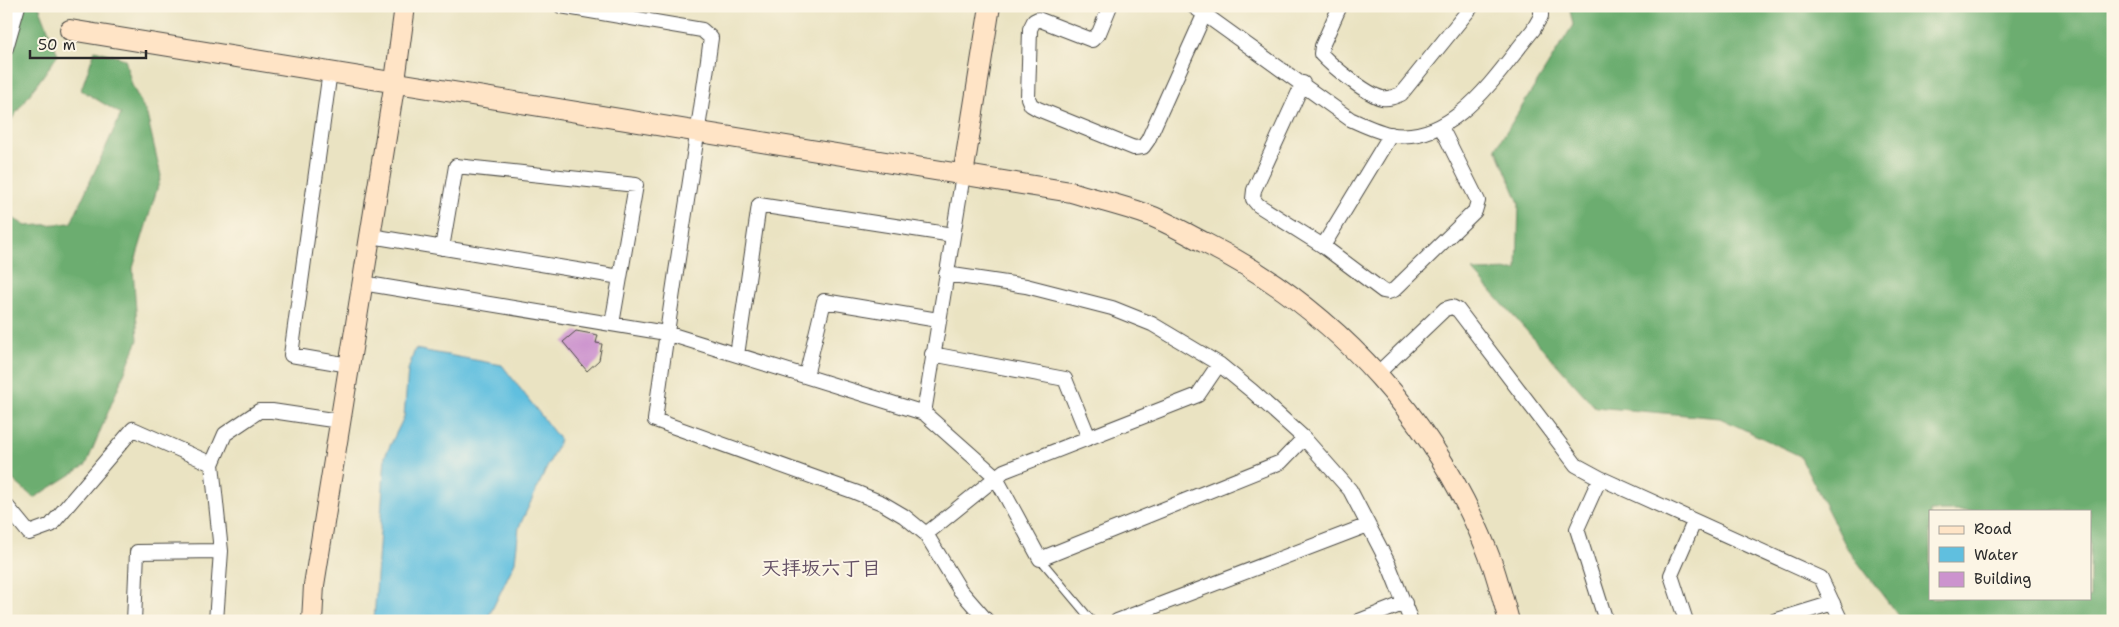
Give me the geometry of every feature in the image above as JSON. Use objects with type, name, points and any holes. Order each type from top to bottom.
[{"type":"street","points":[[6,48],[18,6]]},
{"type":"street","points":[[312,621],[314,586],[339,421],[396,82],[405,6]]},
{"type":"street","points":[[561,6],[702,30],[711,38],[699,132],[666,333],[655,420],[882,503],[904,516],[926,534],[960,590],[987,621]]},
{"type":"street","points":[[924,412],[990,6]]},
{"type":"street","points":[[1110,6],[1099,32],[1092,40],[1038,19],[1034,21],[1030,28],[1028,98],[1032,105],[1038,109],[1134,148],[1143,147],[1148,140],[1204,15]]},
{"type":"street","points":[[1193,6],[1303,83],[1350,119],[1391,134],[1417,134],[1441,127],[1464,112],[1533,30],[1541,16],[1541,6]]},
{"type":"street","points":[[1340,6],[1322,46],[1321,54],[1327,61],[1372,94],[1390,99],[1401,94],[1472,6]]},
{"type":"street","points":[[70,30],[1071,192],[1152,216],[1244,263],[1299,300],[1340,336],[1378,374],[1434,447],[1457,486],[1492,566],[1509,621]]},
{"type":"street","points":[[330,71],[291,355],[349,365]]},
{"type":"street","points":[[1303,83],[1254,190],[1253,200],[1388,292],[1394,290],[1476,211],[1478,201],[1441,127]]},
{"type":"street","points":[[1323,246],[1391,134]]},
{"type":"street","points":[[442,248],[456,166],[636,185],[612,324]]},
{"type":"street","points":[[737,355],[759,204],[953,235]]},
{"type":"street","points":[[371,236],[620,277]]},
{"type":"street","points":[[946,274],[1026,286],[1112,308],[1152,324],[1218,364],[1252,391],[1304,438],[1350,490],[1388,563],[1411,621]]},
{"type":"street","points":[[362,283],[666,333],[924,412],[995,476],[1040,559],[1281,462],[1304,438]]},
{"type":"street","points":[[806,376],[824,301],[938,320]]},
{"type":"street","points":[[1378,374],[1445,309],[1452,307],[1458,310],[1576,465],[1694,522],[1821,578],[1841,621]]},
{"type":"street","points":[[932,354],[1065,380],[1089,438]]},
{"type":"street","points":[[926,534],[995,476],[1198,395],[1218,364]]},
{"type":"street","points":[[216,621],[221,551],[212,464],[225,434],[259,411],[272,411],[339,421]]},
{"type":"street","points":[[6,505],[29,533],[51,525],[133,429],[212,464]]},
{"type":"street","points":[[1600,478],[1578,528],[1606,621]]},
{"type":"street","points":[[1686,621],[1671,575],[1694,522]]},
{"type":"street","points":[[1117,621],[1368,525]]},
{"type":"street","points":[[134,621],[138,552],[221,551]]},
{"type":"street","points":[[1360,621],[1405,603]]},
{"type":"street","points":[[1774,621],[1833,603]]},
{"type":"lane","points":[[1040,559],[1092,621]]},
{"type":"green space","points":[[6,6],[39,6],[58,55],[6,127]]},
{"type":"green space","points":[[1569,6],[2113,6],[2113,621],[1902,621],[1847,548],[1800,456],[1720,418],[1595,407],[1473,271],[1517,270],[1519,203],[1496,148],[1573,25]]},
{"type":"green space","points":[[95,50],[125,59],[132,85],[147,115],[161,176],[133,268],[138,340],[86,465],[34,498],[6,474],[6,214],[26,226],[71,223],[121,114],[81,90]]},
{"type":"water","points":[[415,349],[502,365],[560,440],[519,527],[515,562],[489,616],[490,621],[374,621],[385,456],[404,417],[408,370]]},
{"type":"building","points":[[576,331],[598,335],[596,343],[602,344],[599,360],[587,371],[563,342]]},
{"type":"district","name":"天拝坂六丁目","points":[[821,568]]}]
